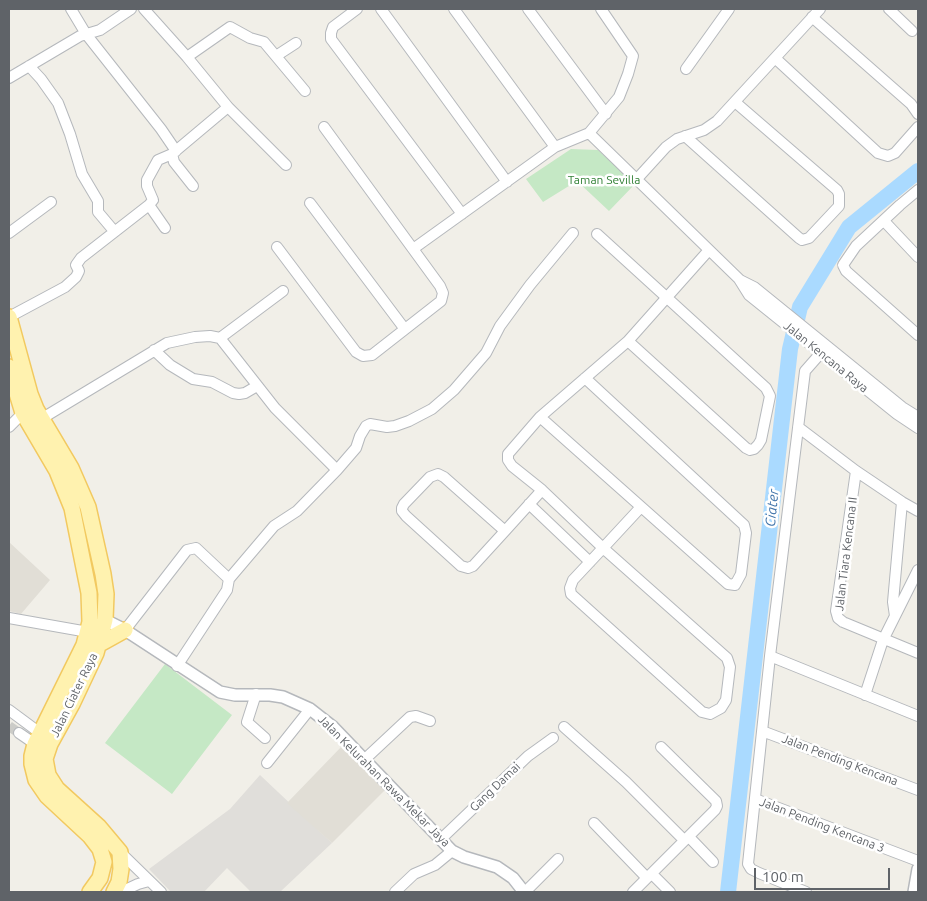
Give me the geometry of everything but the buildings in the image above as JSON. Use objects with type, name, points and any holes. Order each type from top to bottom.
[{"type":"main road","name":"Jalan Ciater Raya","points":[[9,317],[24,396],[23,413],[57,471],[72,508],[89,593],[88,632],[79,657],[38,738],[32,756],[32,764],[36,780],[47,796],[90,836],[100,849],[104,862],[100,878],[90,892]]},
{"type":"main road","name":"Jalan Ciater Raya","points":[[9,367],[24,396],[41,419],[71,468],[88,507],[106,594],[105,620],[93,660],[46,752],[46,767],[48,775],[57,789],[103,831],[120,852]]},
{"type":"main road","points":[[98,645],[125,630]]},
{"type":"main road","points":[[118,889],[121,869],[120,852]]},
{"type":"street","points":[[71,9],[86,34],[161,129],[174,152],[174,162],[193,186]]},
{"type":"street","points":[[9,78],[80,36],[100,30],[130,9]]},
{"type":"street","points":[[144,9],[188,57],[228,107],[286,165]]},
{"type":"street","points":[[357,9],[335,25],[331,30],[331,39],[462,214]]},
{"type":"street","points":[[381,9],[507,182]]},
{"type":"street","points":[[454,9],[556,147]]},
{"type":"street","points":[[528,9],[606,114]]},
{"type":"street","points":[[413,248],[556,147],[589,133],[606,114],[619,97],[633,58],[631,51],[600,9]]},
{"type":"street","points":[[686,69],[729,9]]},
{"type":"street","points":[[636,180],[666,147],[677,139],[704,130],[718,121],[820,9]]},
{"type":"street","points":[[889,9],[912,31]]},
{"type":"street","points":[[812,17],[911,104],[918,114]]},
{"type":"street","points":[[188,57],[230,27],[250,38],[264,42],[305,91]]},
{"type":"street","points":[[276,56],[296,43]]},
{"type":"street","points":[[774,58],[878,154],[888,156],[895,153],[918,127]]},
{"type":"street","points":[[29,66],[58,103],[82,174],[98,201],[98,212],[114,231]]},
{"type":"street","points":[[686,136],[799,238],[802,240],[809,238],[839,206],[840,198],[837,190],[735,102]]},
{"type":"street","points":[[9,317],[65,287],[76,277],[78,271],[76,265],[81,258],[153,200],[146,186],[147,180],[158,160],[174,152],[228,107]]},
{"type":"street","points":[[277,247],[360,355],[372,355],[440,301],[443,293],[440,286],[324,126]]},
{"type":"street","name":"Jalan Kencana Raya","points":[[589,133],[739,279],[749,295],[784,317],[825,350],[918,417]]},
{"type":"street","points":[[918,190],[856,246],[843,265],[846,272],[918,335]]},
{"type":"street","points":[[9,233],[51,202]]},
{"type":"street","points":[[310,203],[404,328]]},
{"type":"street","points":[[149,205],[166,228]]},
{"type":"street","points":[[884,221],[918,257]]},
{"type":"street","points":[[177,666],[227,590],[229,579],[274,526],[298,512],[337,470],[356,448],[366,426],[370,424],[387,427],[409,421],[432,408],[454,390],[486,352],[500,326],[530,285],[573,233]]},
{"type":"street","points":[[597,234],[768,391],[770,396],[761,440],[758,445],[754,449],[746,448],[628,341]]},
{"type":"street","points":[[641,506],[603,548],[573,580],[570,588],[571,594],[702,712],[710,714],[721,708],[726,700],[730,667],[727,658],[603,548],[542,490],[512,466],[508,458],[510,451],[540,417],[628,341],[709,250]]},
{"type":"street","points":[[220,338],[283,291]]},
{"type":"street","points":[[41,419],[167,343],[195,336],[210,336],[220,338],[257,386],[287,420],[337,470]]},
{"type":"street","points":[[154,350],[170,365],[193,380],[212,382],[233,393],[239,394],[245,393],[257,386]]},
{"type":"street","points":[[806,892],[759,874],[751,869],[748,864],[770,656],[805,371],[825,350]]},
{"type":"street","name":"Jalan Kencana Raya","points":[[825,350],[897,414],[918,428]]},
{"type":"street","points":[[540,417],[728,584],[735,585],[741,574],[746,533],[744,525],[585,378]]},
{"type":"street","points":[[9,427],[23,413]]},
{"type":"street","points":[[798,427],[856,470],[918,511]]},
{"type":"street","name":"Jalan Tiara Kencana II","points":[[856,470],[836,611],[838,618],[884,640],[918,653]]},
{"type":"street","points":[[505,532],[438,474],[430,477],[402,508],[406,516],[464,568],[468,568],[473,566],[505,532],[542,490]]},
{"type":"street","points":[[895,616],[893,602],[902,502]]},
{"type":"street","points":[[529,504],[590,562]]},
{"type":"street","points":[[125,630],[187,550],[196,548],[229,579]]},
{"type":"street","points":[[865,696],[884,640],[918,570]]},
{"type":"street","points":[[9,618],[88,632]]},
{"type":"street","name":"Jalan Kelurahan Rawa Mekar Jaya","points":[[105,620],[125,630],[177,666],[220,692],[234,695],[256,694],[283,697],[310,709],[333,727],[452,851],[464,857],[497,867],[513,878],[524,892]]},
{"type":"street","points":[[770,656],[918,716]]},
{"type":"street","points":[[256,694],[247,722],[265,738]]},
{"type":"street","points":[[267,763],[310,709]]},
{"type":"street","points":[[9,710],[38,738]]},
{"type":"street","points":[[364,760],[410,717],[416,716],[430,721]]},
{"type":"street","points":[[564,727],[713,862]]},
{"type":"street","name":"Jalan Pending Kencana","points":[[762,731],[918,790]]},
{"type":"street","points":[[19,733],[38,738]]},
{"type":"street","name":"Gang Damai","points":[[440,840],[528,756],[553,738]]},
{"type":"street","points":[[633,892],[717,806],[716,801],[661,747]]},
{"type":"street","name":"Jalan Pending Kencana 3","points":[[755,799],[918,861]]},
{"type":"street","points":[[594,823],[649,876],[670,892]]},
{"type":"street","points":[[395,892],[414,874],[434,864],[452,851]]},
{"type":"street","points":[[120,852],[161,892]]},
{"type":"street","points":[[524,892],[558,859]]},
{"type":"street","points":[[914,892],[918,869]]},
{"type":"street","points":[[118,889],[149,881]]},
{"type":"shaded area","points":[[9,542],[50,580],[21,614],[9,611]]},
{"type":"shaded area","points":[[343,745],[385,790],[332,843],[287,803]]},
{"type":"shaded area","points":[[260,775],[332,843],[280,892],[251,892],[227,868],[204,892],[171,892],[149,869],[230,809]]},
{"type":"green space","name":"Taman Sevilla","points":[[571,149],[598,150],[635,184],[609,211],[577,181],[543,202],[526,179]]},
{"type":"green space","points":[[165,664],[232,715],[172,794],[105,743]]},
{"type":"waterway","name":"Ciater","points":[[728,892],[790,349],[800,307],[849,227],[918,171]]},
{"type":"tunnel","points":[[9,726],[19,733]]}]
